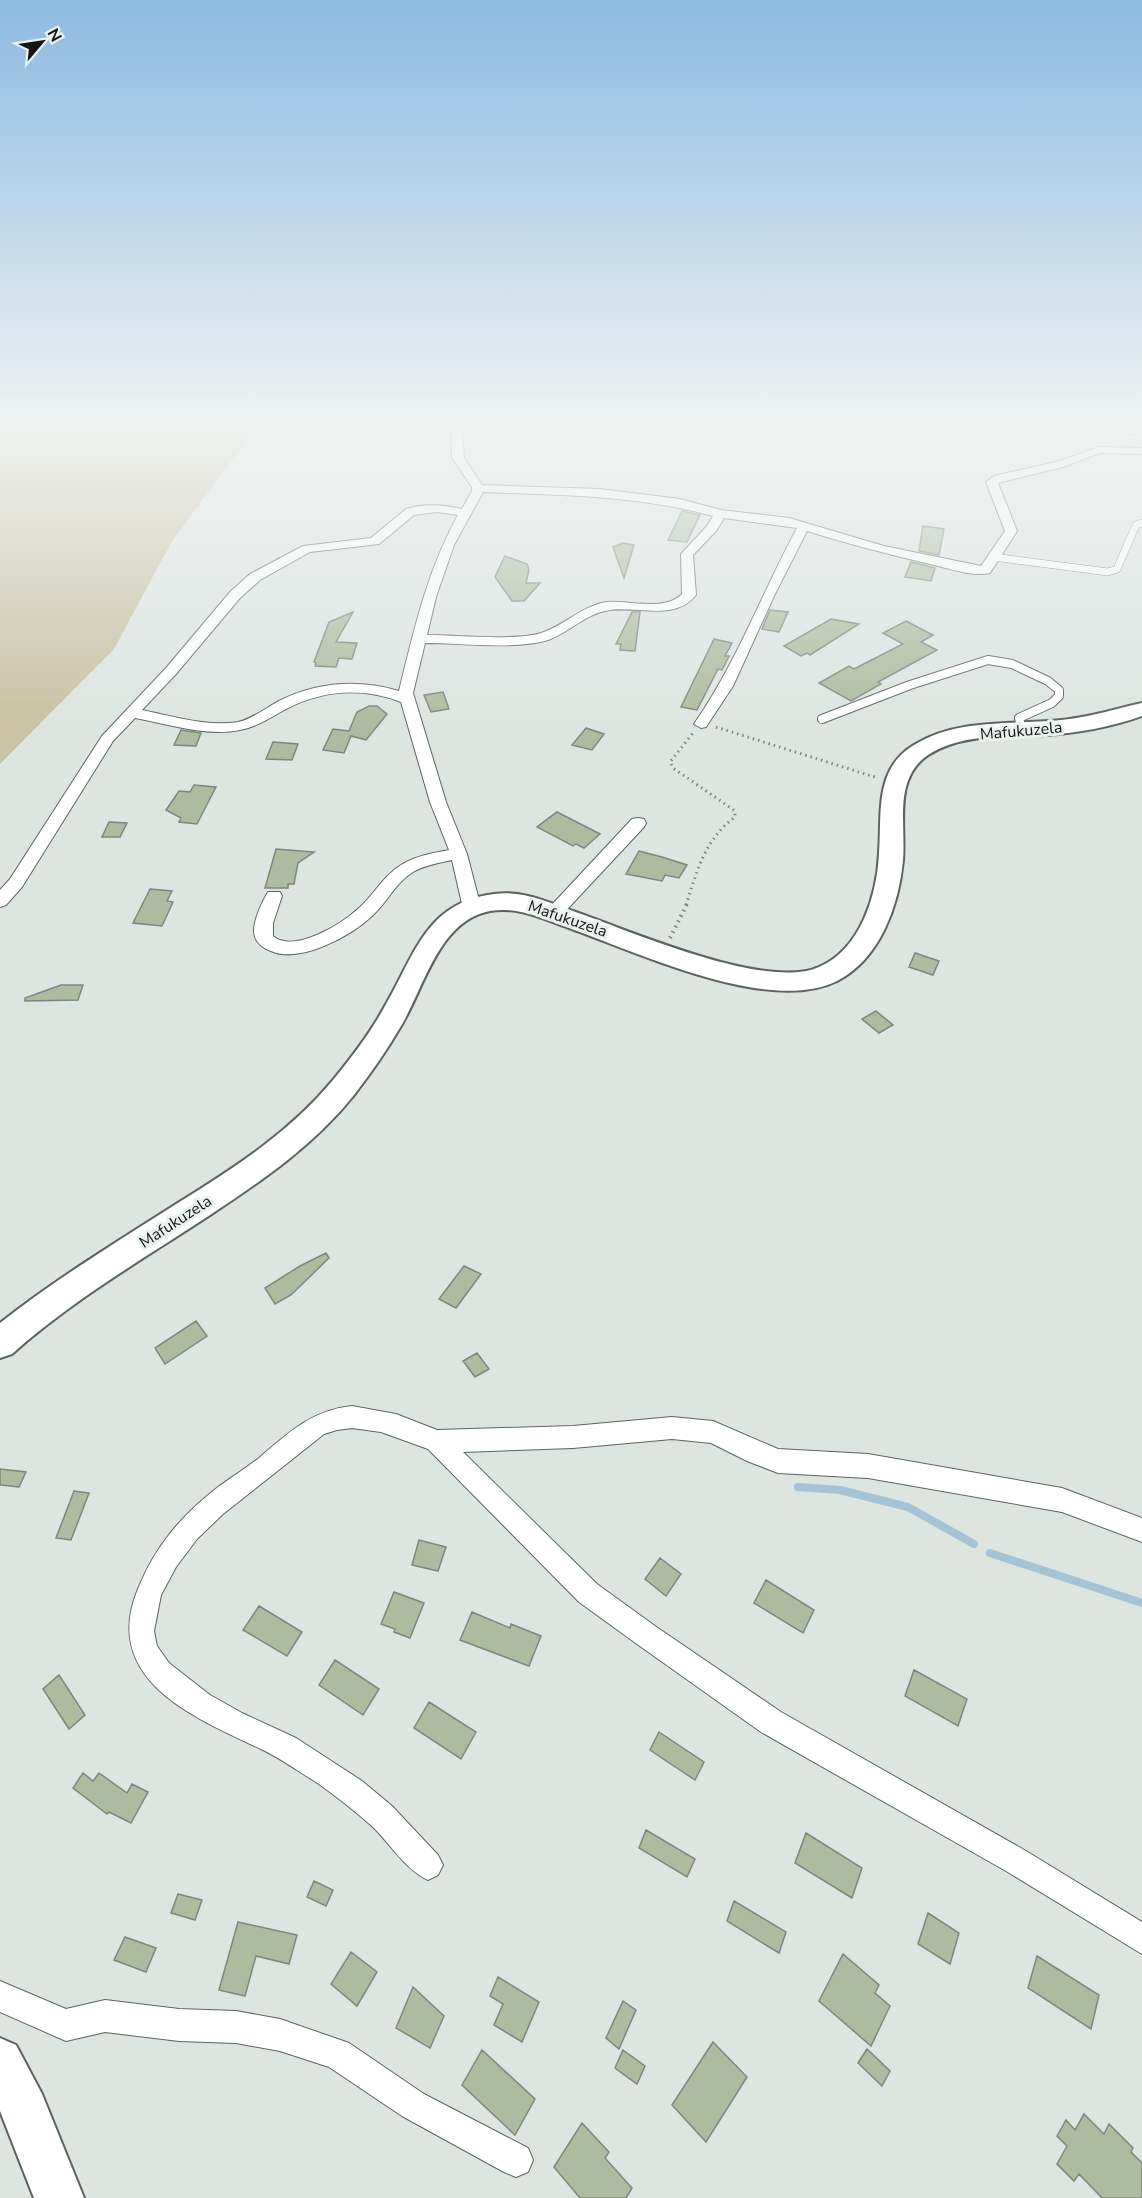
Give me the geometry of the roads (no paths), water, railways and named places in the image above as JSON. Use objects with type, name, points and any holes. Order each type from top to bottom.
[{"type":"main road","name":"Mafukuzela","points":[[0,1343],[91,1277],[241,1179],[324,1110],[362,1065],[392,1019],[438,935],[450,920],[472,908],[501,901],[520,901],[716,969],[764,980],[805,981],[823,977],[845,964],[862,948],[883,900],[891,860],[896,783],[902,767],[910,759],[937,743],[986,732],[1095,723],[1142,709]]},
{"type":"main road","points":[[1114,718],[1142,723]]},
{"type":"main road","points":[[0,2061],[25,2111],[59,2198]]},
{"type":"street","points":[[0,901],[16,882],[84,779],[107,739],[133,713],[235,595],[255,577],[307,549],[321,545],[350,545],[375,541],[397,523]]},
{"type":"street","points":[[460,523],[448,544],[429,597],[407,681],[406,699],[438,802],[459,855],[472,908]]},
{"type":"street","points":[[418,639],[527,639],[556,632],[596,609],[607,606],[667,607],[682,602],[689,595],[687,554],[715,523]]},
{"type":"street","points":[[791,523],[880,549],[969,569],[985,570],[1011,531],[1008,523]]},
{"type":"street","points":[[700,724],[715,704],[737,664],[779,572],[804,526]]},
{"type":"street","points":[[133,713],[210,725],[237,726],[265,717],[288,702],[314,692],[339,688],[381,690],[406,699]]},
{"type":"street","points":[[553,914],[638,823]]},
{"type":"street","points":[[274,896],[263,932],[266,941],[274,948],[301,947],[342,930],[366,912],[389,884],[408,868],[438,858],[459,855]]},
{"type":"street","points":[[428,1865],[374,1809],[273,1740],[232,1723],[165,1676],[151,1664],[144,1648],[140,1618],[151,1585],[188,1530],[232,1492],[322,1423],[366,1418],[407,1428],[436,1441],[588,1593],[646,1635],[771,1722],[1016,1861],[1142,1939]]},
{"type":"street","points":[[436,1441],[573,1437],[672,1428],[713,1432],[755,1453],[778,1461],[868,1466],[1062,1500],[1142,1530]]},
{"type":"street","points":[[0,1996],[66,2025],[105,2016],[179,2025],[236,2028],[280,2035],[338,2054],[413,2105],[516,2160]]},
{"type":"lane","points":[[993,557],[1108,572],[1118,570],[1136,525],[1142,523]]},
{"type":"lane","points":[[822,719],[910,685],[994,659],[1028,671],[1048,681],[1059,690],[1059,696],[1052,703],[1019,718],[1022,730]]},
{"type":"waterway","points":[[798,1487],[840,1490],[908,1507],[974,1544]]},
{"type":"waterway","points":[[990,1553],[1142,1603]]}]
